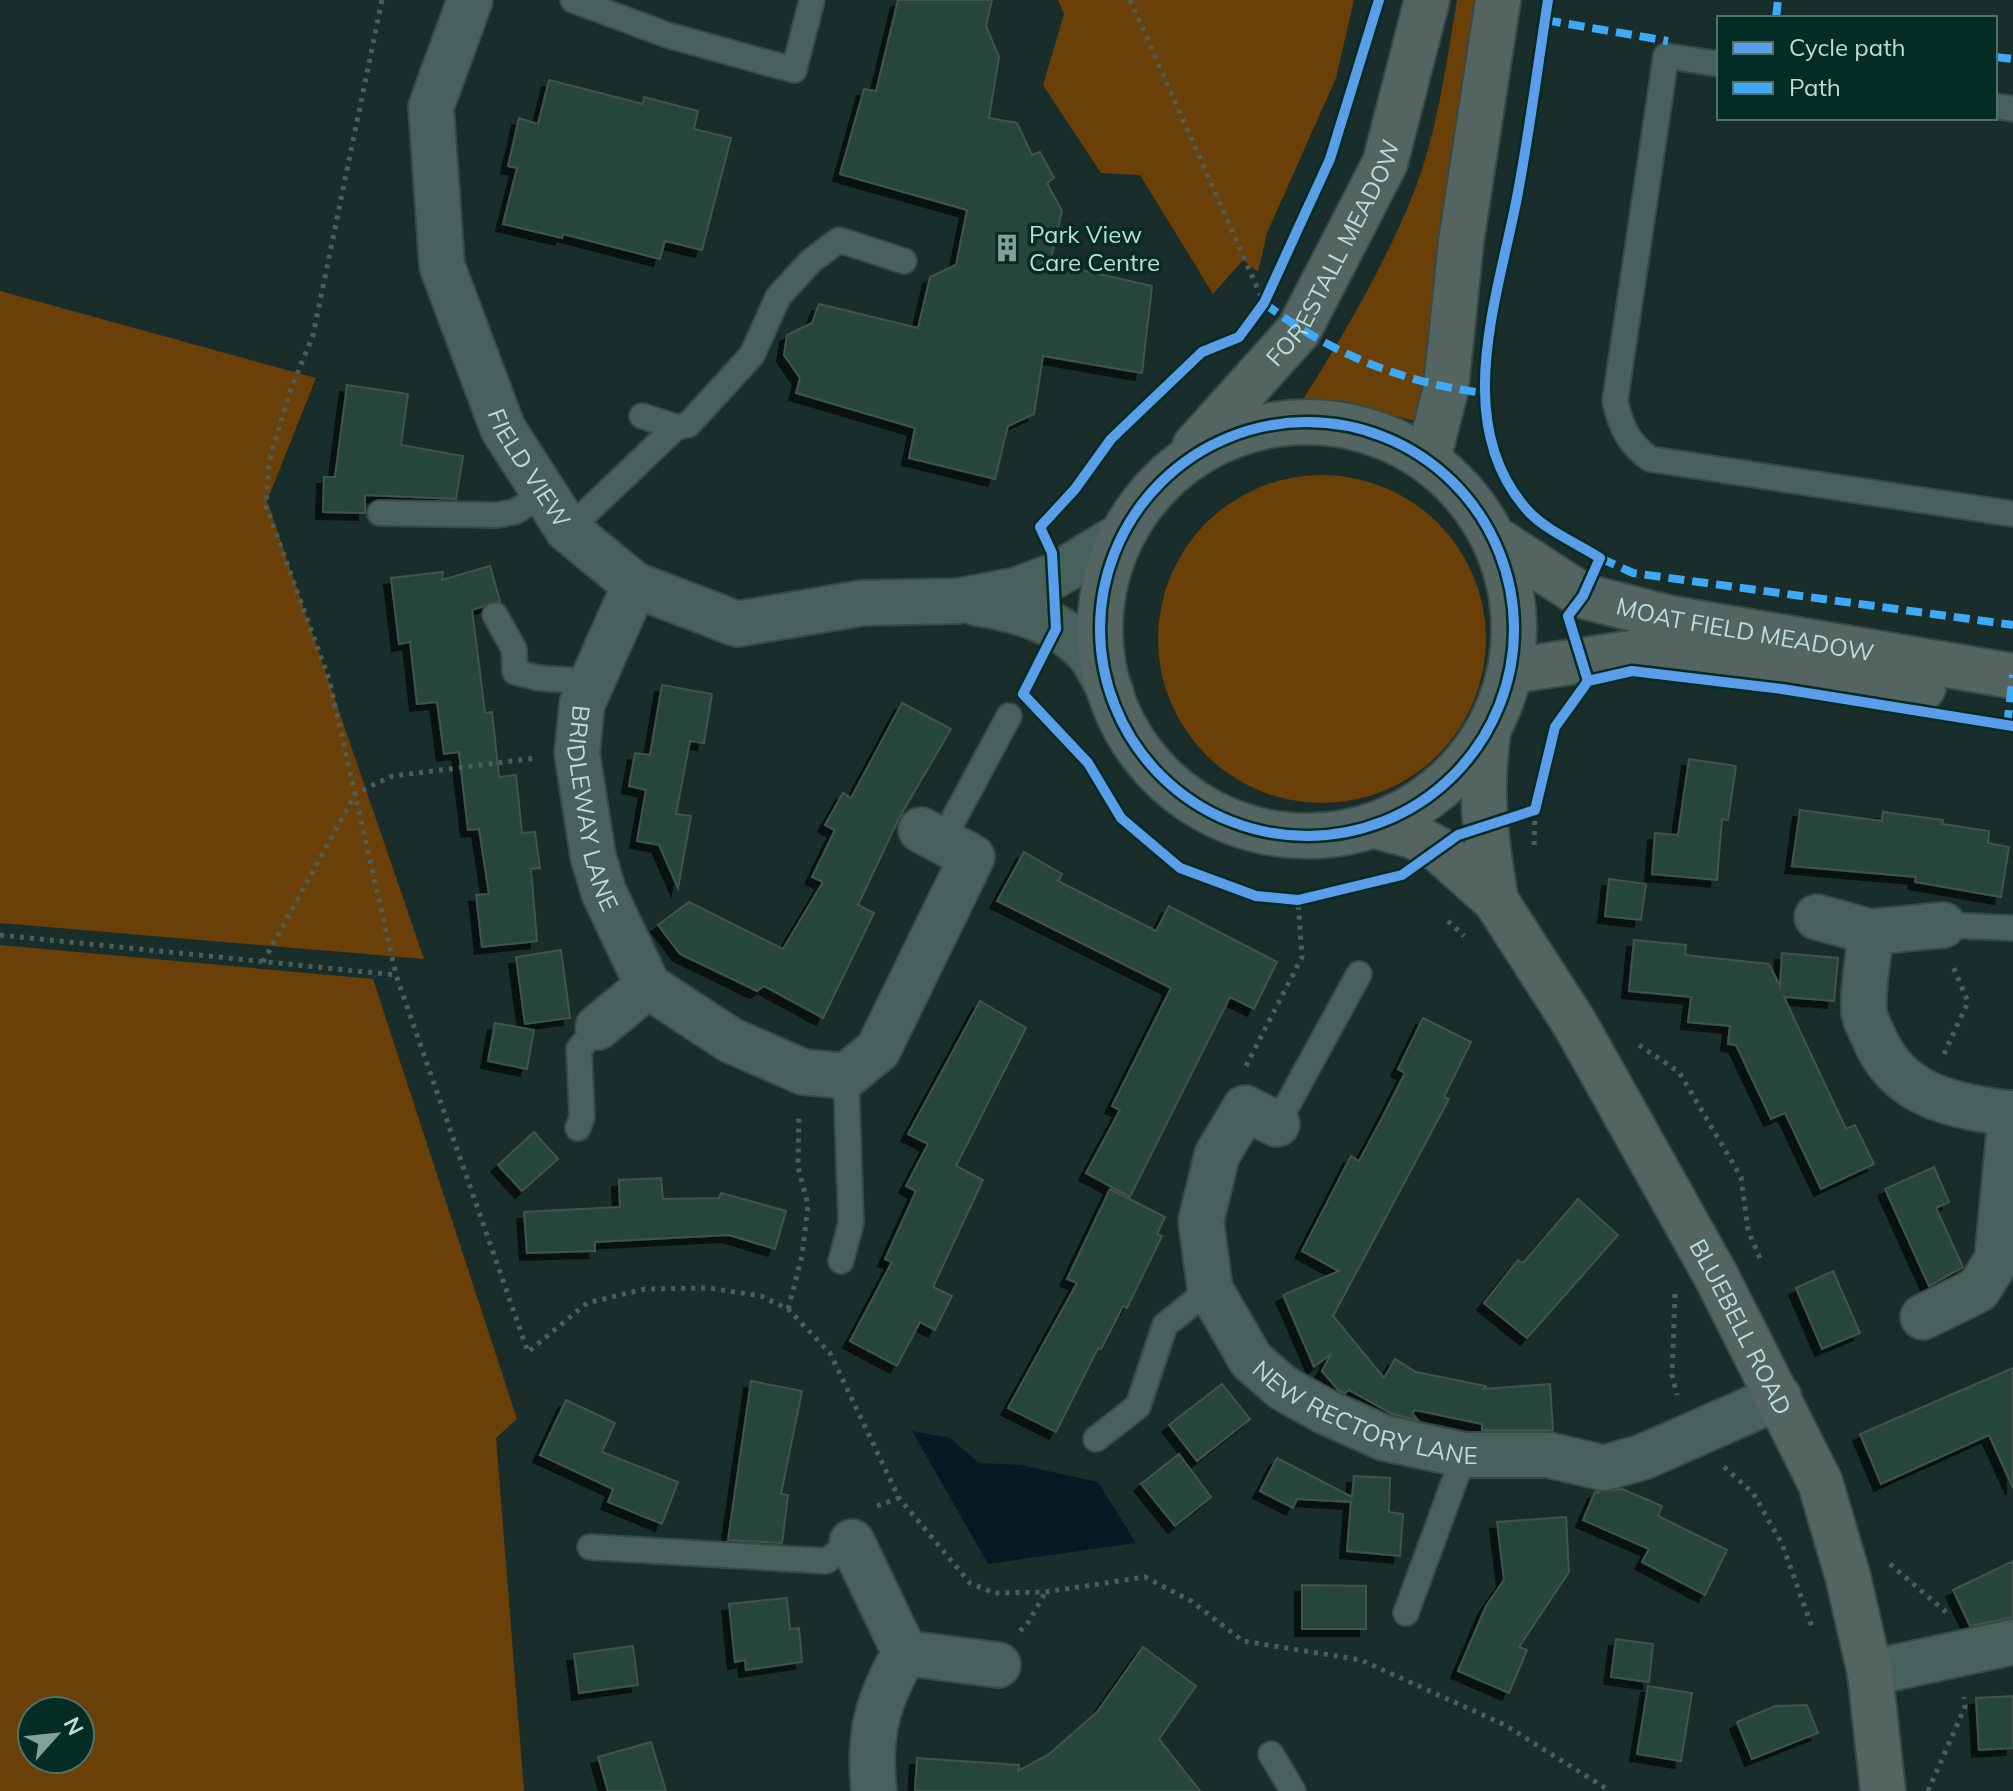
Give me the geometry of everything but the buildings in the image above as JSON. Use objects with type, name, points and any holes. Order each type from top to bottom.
[{"type":"street","name":"FIELD VIEW","points":[[470,0],[431,107],[442,266],[503,429],[556,513],[635,585],[737,624],[862,603],[958,601],[1019,609],[1051,625],[1089,653],[1111,692]]},
{"type":"street","name":"FORESTALL MEADOW","points":[[1175,469],[1299,330],[1385,163],[1427,0]]},
{"type":"street","points":[[1428,459],[1446,388],[1461,242],[1498,0]]},
{"type":"street","points":[[1276,423],[1346,424],[1386,437],[1428,459],[1475,506],[1494,538],[1514,601],[1511,671],[1488,733],[1460,771],[1405,813],[1376,826],[1336,836],[1282,836],[1229,822],[1189,800],[1140,751],[1123,724],[1111,692],[1100,647],[1100,606],[1122,535],[1146,499],[1175,469],[1213,444],[1276,423]]},
{"type":"street","name":"FIELD VIEW","points":[[958,601],[1017,590],[1054,576],[1122,535]]},
{"type":"street","name":"MOAT FIELD MEADOW","points":[[1494,538],[1583,596],[1669,618],[2013,676]]},
{"type":"street","name":"BRIDLEWAY LANE","points":[[635,585],[582,704],[577,753],[593,856],[604,893],[648,986],[704,1026],[803,1072],[846,1076]]},
{"type":"street","name":"MOAT FIELD MEADOW","points":[[1511,671],[1658,649],[1824,677],[2013,699]]},
{"type":"street","name":"BLUEBELL ROAD","points":[[1488,733],[1483,771],[1483,827],[1496,901]]},
{"type":"street","name":"BLUEBELL ROAD","points":[[1376,826],[1413,836],[1438,849],[1496,901],[1575,1024],[1779,1397],[1820,1482],[1848,1577],[1870,1673],[1883,1791]]},
{"type":"street","points":[[846,1076],[878,1050],[972,857],[932,835]]},
{"type":"street","points":[[1817,917],[1871,932],[1943,925]]},
{"type":"street","points":[[1871,932],[1864,1014],[1883,1057],[1906,1084],[1953,1105],[2012,1114],[2005,1261],[1978,1290],[1923,1317]]},
{"type":"street","points":[[598,1027],[648,986]]},
{"type":"street","name":"NEW RECTORY LANE","points":[[1261,1116],[1217,1155],[1201,1221],[1210,1289],[1251,1360],[1283,1388],[1384,1438],[1464,1455],[1549,1455],[1604,1468],[1643,1457],[1779,1397]]},
{"type":"street","points":[[852,1542],[905,1653]]},
{"type":"street","points":[[1870,1673],[2013,1642]]},
{"type":"street","points":[[905,1653],[998,1665]]},
{"type":"street","points":[[874,1791],[870,1758],[882,1692],[905,1653]]},
{"type":"lane","points":[[573,0],[667,35],[794,70],[812,0]]},
{"type":"lane","points":[[1717,64],[1666,56],[1615,401],[1621,428],[1634,447],[1650,459],[2013,514]]},
{"type":"lane","points":[[380,513],[556,513],[676,427],[688,425],[752,355],[778,297],[811,261],[839,240],[904,261]]},
{"type":"lane","points":[[642,416],[676,427]]},
{"type":"lane","points":[[495,615],[514,649],[515,672],[538,678],[593,682]]},
{"type":"lane","points":[[932,835],[1009,716]]},
{"type":"lane","points":[[1943,925],[2013,928]]},
{"type":"lane","points":[[1261,1116],[1359,974]]},
{"type":"lane","points":[[578,1128],[582,1117],[579,1049],[598,1027]]},
{"type":"lane","points":[[841,1261],[851,1223],[846,1076]]},
{"type":"lane","points":[[1096,1439],[1138,1406],[1165,1325],[1210,1289]]},
{"type":"lane","points":[[1406,1613],[1464,1455]]},
{"type":"lane","points":[[590,1547],[826,1561],[852,1542]]},
{"type":"lane","points":[[1271,1754],[1293,1791]]},
{"type":"path","points":[[382,0],[313,335],[269,462],[266,506],[329,679],[358,792],[396,975],[528,1352],[587,1303],[645,1289],[709,1288],[761,1296],[788,1309],[830,1353],[899,1498],[970,1583],[994,1593],[1045,1592],[1145,1577],[1191,1601],[1243,1641],[1361,1660],[1505,1725],[1610,1791]]},
{"type":"path","points":[[1130,0],[1264,303]]},
{"type":"path","points":[[1256,315],[1270,291]]},
{"type":"path","points":[[263,962],[358,792],[392,776],[577,753]]},
{"type":"path","points":[[1483,827],[1535,810],[1538,796]]},
{"type":"path","points":[[1284,899],[1312,897]]},
{"type":"path","points":[[1261,1116],[1241,1075],[1302,957],[1298,900]]},
{"type":"path","points":[[1444,917],[1466,938]]},
{"type":"path","points":[[1926,1093],[1968,1002],[1945,946],[1943,925]]},
{"type":"path","points":[[0,935],[396,975]]},
{"type":"path","points":[[788,1309],[802,1256],[808,1205],[798,1167],[803,1072]]},
{"type":"path","points":[[1676,1291],[1672,1375],[1687,1436],[1753,1493],[1782,1544],[1813,1629]]},
{"type":"path","points":[[1928,1791],[1965,1707],[1961,1651]]},
{"type":"shaded area","points":[[1058,0],[1354,0],[1336,78],[1267,233],[1258,272],[1243,260],[1213,294],[1140,175],[1101,173],[1043,85],[1064,14]]},
{"type":"shaded area","points":[[1457,0],[1482,0],[1444,215],[1418,422],[1363,407],[1302,401],[1362,301],[1421,174],[1445,75]]},
{"type":"shaded area","points":[[0,291],[316,378],[267,501],[424,959],[0,923]]},
{"type":"shaded area","points":[[1322,475],[1354,478],[1385,487],[1413,502],[1438,523],[1459,548],[1474,576],[1483,607],[1486,639],[1483,671],[1474,702],[1459,730],[1438,755],[1413,776],[1385,791],[1354,800],[1322,803],[1290,800],[1259,791],[1231,776],[1206,755],[1185,730],[1170,702],[1161,671],[1158,639],[1161,607],[1170,576],[1185,548],[1206,523],[1231,502],[1259,487],[1290,478]]},
{"type":"shaded area","points":[[0,945],[373,979],[517,1419],[496,1438],[524,1791],[0,1791]]},
{"type":"water","points":[[912,1431],[950,1438],[979,1463],[1021,1465],[1098,1482],[1136,1543],[988,1564]]},
{"type":"marked path","points":[[1776,16],[1778,0]]},
{"type":"marked path","points":[[1545,20],[1668,41]]},
{"type":"marked path","points":[[1997,57],[2013,59]]},
{"type":"marked path","points":[[1264,303],[1314,337],[1368,363],[1425,382],[1484,393]]},
{"type":"marked path","points":[[1600,558],[1633,573],[2013,625]]},
{"type":"marked path","points":[[2007,726],[2013,675]]},
{"type":"cycle path","points":[[1379,0],[1330,159],[1264,303],[1239,337],[1202,352],[1111,439],[1075,489],[1040,527],[1052,553],[1056,629],[1023,694],[1088,763],[1121,818],[1180,868],[1256,896],[1298,900],[1402,875],[1458,835],[1535,810],[1555,727],[1588,681],[1632,671],[1782,689],[2013,726]]},
{"type":"cycle path","points":[[1548,0],[1518,192],[1492,314],[1486,356],[1485,398],[1491,439],[1505,477],[1529,512],[1553,531],[1600,558],[1583,596],[1568,616],[1588,681]]},
{"type":"cycle path","points":[[1307,422],[1347,426],[1386,438],[1422,457],[1453,483],[1479,514],[1498,550],[1510,589],[1514,629],[1510,669],[1498,708],[1479,744],[1453,775],[1422,801],[1386,820],[1347,832],[1307,836],[1267,832],[1228,820],[1192,801],[1161,775],[1135,744],[1116,708],[1104,669],[1100,629],[1104,589],[1116,550],[1135,514],[1161,483],[1192,457],[1228,438],[1267,426],[1307,422]]},
{"type":"place","name":"Park View Care Centre","points":[[1007,248]]}]
